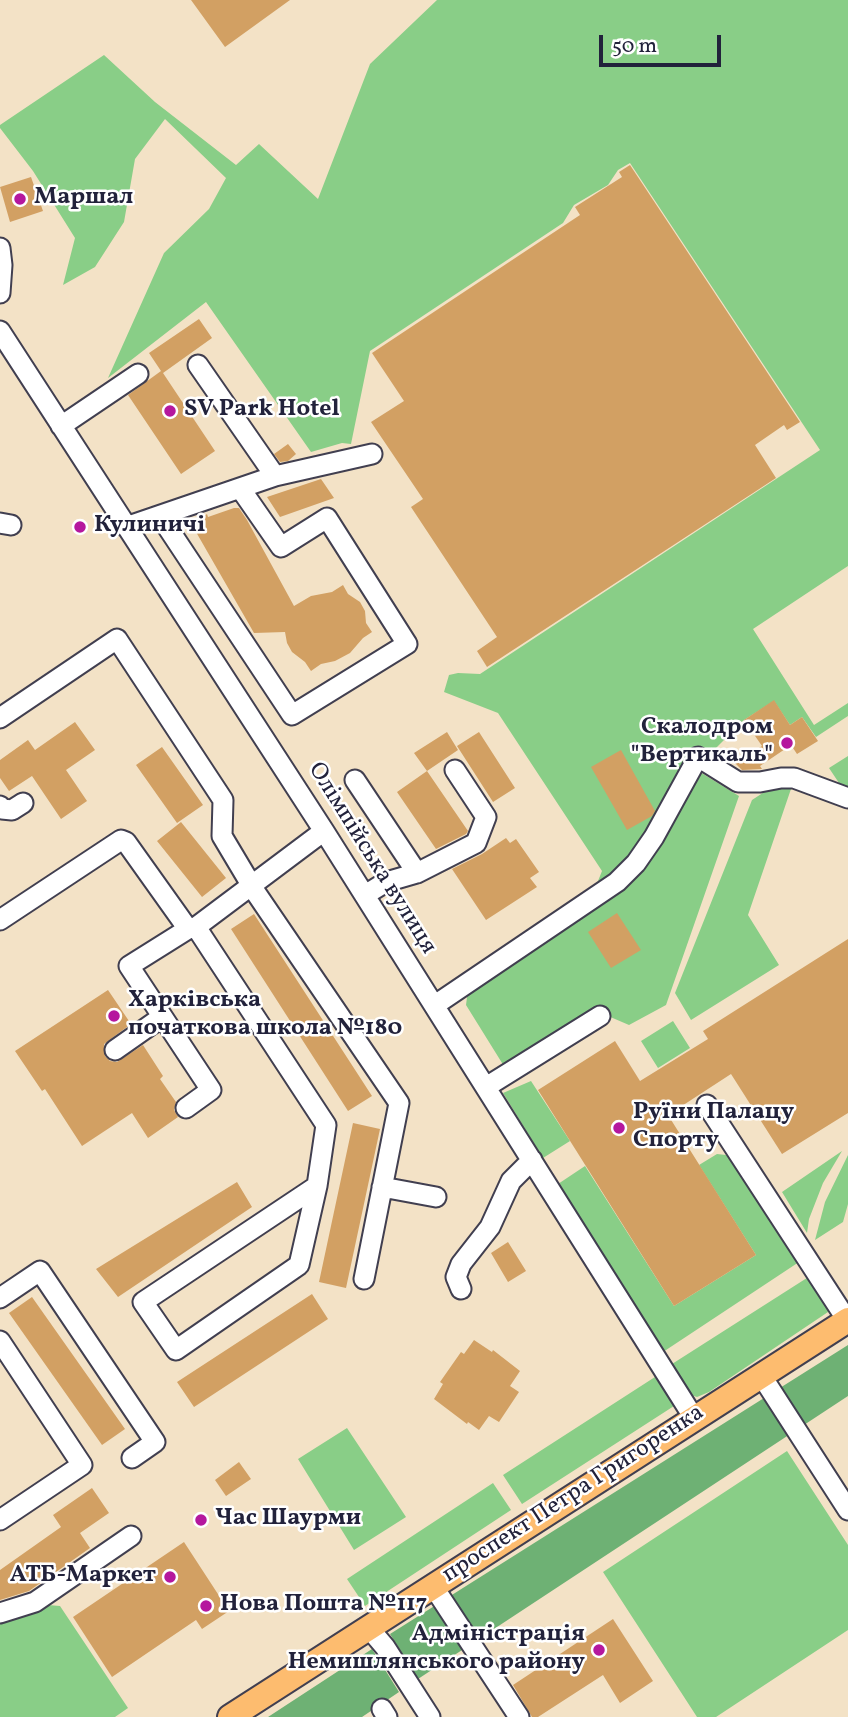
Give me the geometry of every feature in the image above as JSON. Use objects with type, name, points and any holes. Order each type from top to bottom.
[{"type":"main road","name":"проспект Петра Григоренка","points":[[230,1717],[848,1320]]},
{"type":"street","points":[[0,248],[0,293]]},
{"type":"street","name":"Олімпійська вулиця","points":[[0,331],[365,895],[694,1418]]},
{"type":"street","points":[[198,365],[275,476]]},
{"type":"street","points":[[61,426],[138,374]]},
{"type":"street","points":[[126,527],[275,476],[372,454]]},
{"type":"street","points":[[160,516],[292,715],[407,644],[327,518],[281,547],[240,488]]},
{"type":"street","points":[[0,718],[117,639],[223,800],[222,836],[251,885],[399,1103],[364,1279]]},
{"type":"street","points":[[435,1005],[598,897],[623,877],[654,837],[698,757],[738,782],[794,778],[848,797]]},
{"type":"street","points":[[365,895],[386,882],[417,873],[476,843],[486,817],[455,770]]},
{"type":"street","points":[[355,780],[417,873]]},
{"type":"street","points":[[0,806],[12,810],[23,803]]},
{"type":"street","points":[[186,1108],[211,1090],[129,966],[192,928],[324,831]]},
{"type":"street","points":[[0,920],[121,840],[126,842],[192,928],[326,1125],[317,1186],[299,1265],[176,1350],[143,1301],[317,1186]]},
{"type":"street","points":[[486,1087],[600,1016]]},
{"type":"street","points":[[115,1050],[162,1017]]},
{"type":"street","points":[[707,1104],[848,1320]]},
{"type":"street","points":[[461,1289],[456,1277],[461,1264],[490,1227],[511,1181],[532,1160]]},
{"type":"street","points":[[383,1187],[436,1197]]},
{"type":"street","points":[[0,1297],[40,1271],[155,1442],[132,1458]]},
{"type":"street","points":[[0,1341],[82,1465],[0,1520]]},
{"type":"street","points":[[761,1375],[848,1510]]},
{"type":"street","points":[[0,1613],[35,1602],[131,1536]]},
{"type":"street","points":[[433,1586],[519,1717]]},
{"type":"street","points":[[368,1627],[430,1717]]},
{"type":"green space","points":[[437,0],[848,0],[848,566],[753,629],[814,725],[848,703],[848,716],[816,737],[802,717],[790,725],[774,701],[744,720],[695,769],[739,796],[666,1005],[629,1025],[601,1013],[507,1071],[466,1005],[470,975],[594,891],[602,871],[498,713],[444,692],[449,675],[480,674],[820,450],[630,163],[618,170],[608,185],[574,205],[563,223],[370,351],[351,444],[342,443],[311,452],[206,302],[108,378],[164,253],[209,209],[226,178],[165,119],[135,159],[124,222],[95,267],[63,285],[75,238],[33,171],[0,128],[0,125],[104,55],[155,102],[236,165],[259,144],[318,199],[370,64]]},
{"type":"green space","points":[[848,756],[848,792],[829,768]]},
{"type":"green space","points":[[781,781],[792,786],[748,915],[779,965],[691,1020],[675,993],[752,800]]},
{"type":"green space","points":[[673,1021],[690,1048],[658,1068],[641,1041]]},
{"type":"green space","points":[[531,1081],[570,1141],[543,1158],[503,1093]]},
{"type":"green space","points":[[842,1151],[823,1183],[809,1219],[807,1233],[782,1192]]},
{"type":"green space","points":[[717,1154],[734,1160],[799,1262],[663,1352],[558,1184],[585,1166],[674,1306],[756,1255],[699,1165]]},
{"type":"green space","points":[[848,1155],[848,1204],[843,1222],[815,1240],[825,1202]]},
{"type":"green space","points":[[810,1276],[831,1310],[709,1392],[697,1397],[691,1395],[672,1364]]},
{"type":"green space","points":[[848,1345],[848,1396],[418,1679],[390,1634]]},
{"type":"green space","points":[[655,1377],[674,1406],[522,1504],[503,1475]]},
{"type":"green space","points":[[347,1428],[406,1517],[354,1550],[298,1459]]},
{"type":"green space","points":[[787,1451],[848,1545],[848,1630],[716,1717],[697,1717],[603,1572]]},
{"type":"green space","points":[[493,1483],[511,1510],[365,1606],[347,1579]]},
{"type":"green space","points":[[36,1604],[60,1606],[128,1708],[115,1717],[0,1717],[0,1616]]},
{"type":"green space","points":[[372,1649],[399,1692],[362,1717],[268,1717]]},
{"type":"building","points":[[191,0],[290,0],[225,47]]},
{"type":"building","points":[[630,165],[800,422],[787,430],[784,425],[755,445],[776,478],[487,667],[477,651],[497,637],[411,507],[423,499],[371,422],[404,401],[372,353],[580,215],[575,207],[622,177],[619,172]]},
{"type":"building","points":[[31,177],[43,211],[10,222],[0,187]]},
{"type":"building","points":[[199,319],[212,338],[163,373],[215,451],[181,474],[128,395],[161,371],[149,353]]},
{"type":"building","points":[[288,444],[296,454],[288,461],[280,462],[274,454]]},
{"type":"building","points":[[321,479],[334,498],[280,517],[267,497]]},
{"type":"building","points":[[239,508],[247,520],[294,606],[311,596],[332,592],[343,585],[348,594],[360,602],[365,611],[366,623],[372,632],[350,653],[335,661],[321,664],[311,671],[305,662],[292,652],[285,632],[254,633],[192,525],[207,514],[208,517]]},
{"type":"building","name":"Скалодром \"Вертикаль\"","points":[[774,700],[790,725],[802,717],[818,741],[797,754],[791,745],[760,766],[762,769],[742,770],[735,763],[762,746],[744,720]]},
{"type":"building","points":[[75,722],[95,750],[66,770],[87,801],[61,819],[32,776],[9,791],[0,778],[0,760],[28,740],[35,750]]},
{"type":"building","points":[[447,732],[458,750],[427,771],[414,753]]},
{"type":"building","points":[[479,732],[515,788],[493,802],[457,746]]},
{"type":"building","points":[[162,747],[203,805],[177,823],[136,765]]},
{"type":"building","points":[[621,750],[655,811],[652,816],[627,830],[591,767]]},
{"type":"building","points":[[427,771],[468,831],[436,849],[397,792]]},
{"type":"building","points":[[181,822],[226,878],[202,897],[157,841]]},
{"type":"building","points":[[506,838],[510,843],[516,839],[539,872],[530,878],[537,887],[486,920],[452,869]]},
{"type":"building","points":[[617,913],[641,950],[611,968],[588,932]]},
{"type":"building","points":[[254,914],[372,1096],[348,1111],[231,929]]},
{"type":"building","name":"Руїни Палацу Спорту","points":[[848,939],[848,1113],[782,1154],[731,1074],[668,1115],[756,1255],[674,1306],[538,1090],[615,1041],[640,1081],[708,1039],[703,1031]]},
{"type":"building","points":[[108,990],[131,1024],[104,1044],[105,1056],[110,1061],[117,1062],[143,1045],[163,1076],[160,1079],[176,1102],[174,1110],[178,1117],[148,1138],[132,1113],[82,1146],[45,1089],[42,1091],[15,1051]]},
{"type":"building","points":[[353,1123],[380,1129],[346,1288],[319,1282]]},
{"type":"building","points":[[237,1182],[252,1207],[118,1297],[96,1269]]},
{"type":"building","points":[[508,1242],[526,1271],[508,1282],[491,1253]]},
{"type":"building","points":[[312,1294],[328,1319],[194,1407],[177,1382]]},
{"type":"building","points":[[32,1297],[125,1429],[102,1445],[9,1313]]},
{"type":"building","points":[[474,1340],[492,1352],[493,1350],[520,1371],[510,1386],[519,1392],[499,1422],[489,1416],[479,1430],[434,1399],[443,1384],[440,1382],[461,1352],[464,1354]]},
{"type":"building","points":[[239,1462],[251,1479],[226,1496],[215,1480]]},
{"type":"building","points":[[92,1488],[109,1513],[80,1533],[90,1548],[29,1591],[0,1600],[0,1570],[61,1527],[53,1515]]},
{"type":"building","name":"АТБ-Маркет","points":[[184,1542],[229,1611],[202,1629],[196,1620],[112,1677],[73,1617]]},
{"type":"building","name":"Адміністрація Немишлянського району","points":[[613,1619],[653,1681],[620,1703],[603,1675],[538,1717],[532,1717],[513,1685]]},
{"type":"place","name":"Маршал","points":[[20,199]]},
{"type":"place","name":"SV Park Hotel","points":[[170,411]]},
{"type":"place","name":"Кулиничі","points":[[80,527]]},
{"type":"place","name":"Скалодром \"Вертикаль\"","points":[[787,743]]},
{"type":"place","name":"Харківська початкова школа №180","points":[[114,1016]]},
{"type":"place","name":"Руїни Палацу Спорту","points":[[619,1128]]},
{"type":"place","name":"Час Шаурми","points":[[201,1520]]},
{"type":"place","name":"АТБ-Маркет","points":[[170,1577]]},
{"type":"place","name":"Нова Пошта №117","points":[[206,1606]]},
{"type":"place","name":"Адміністрація Немишлянського району","points":[[599,1650]]}]
